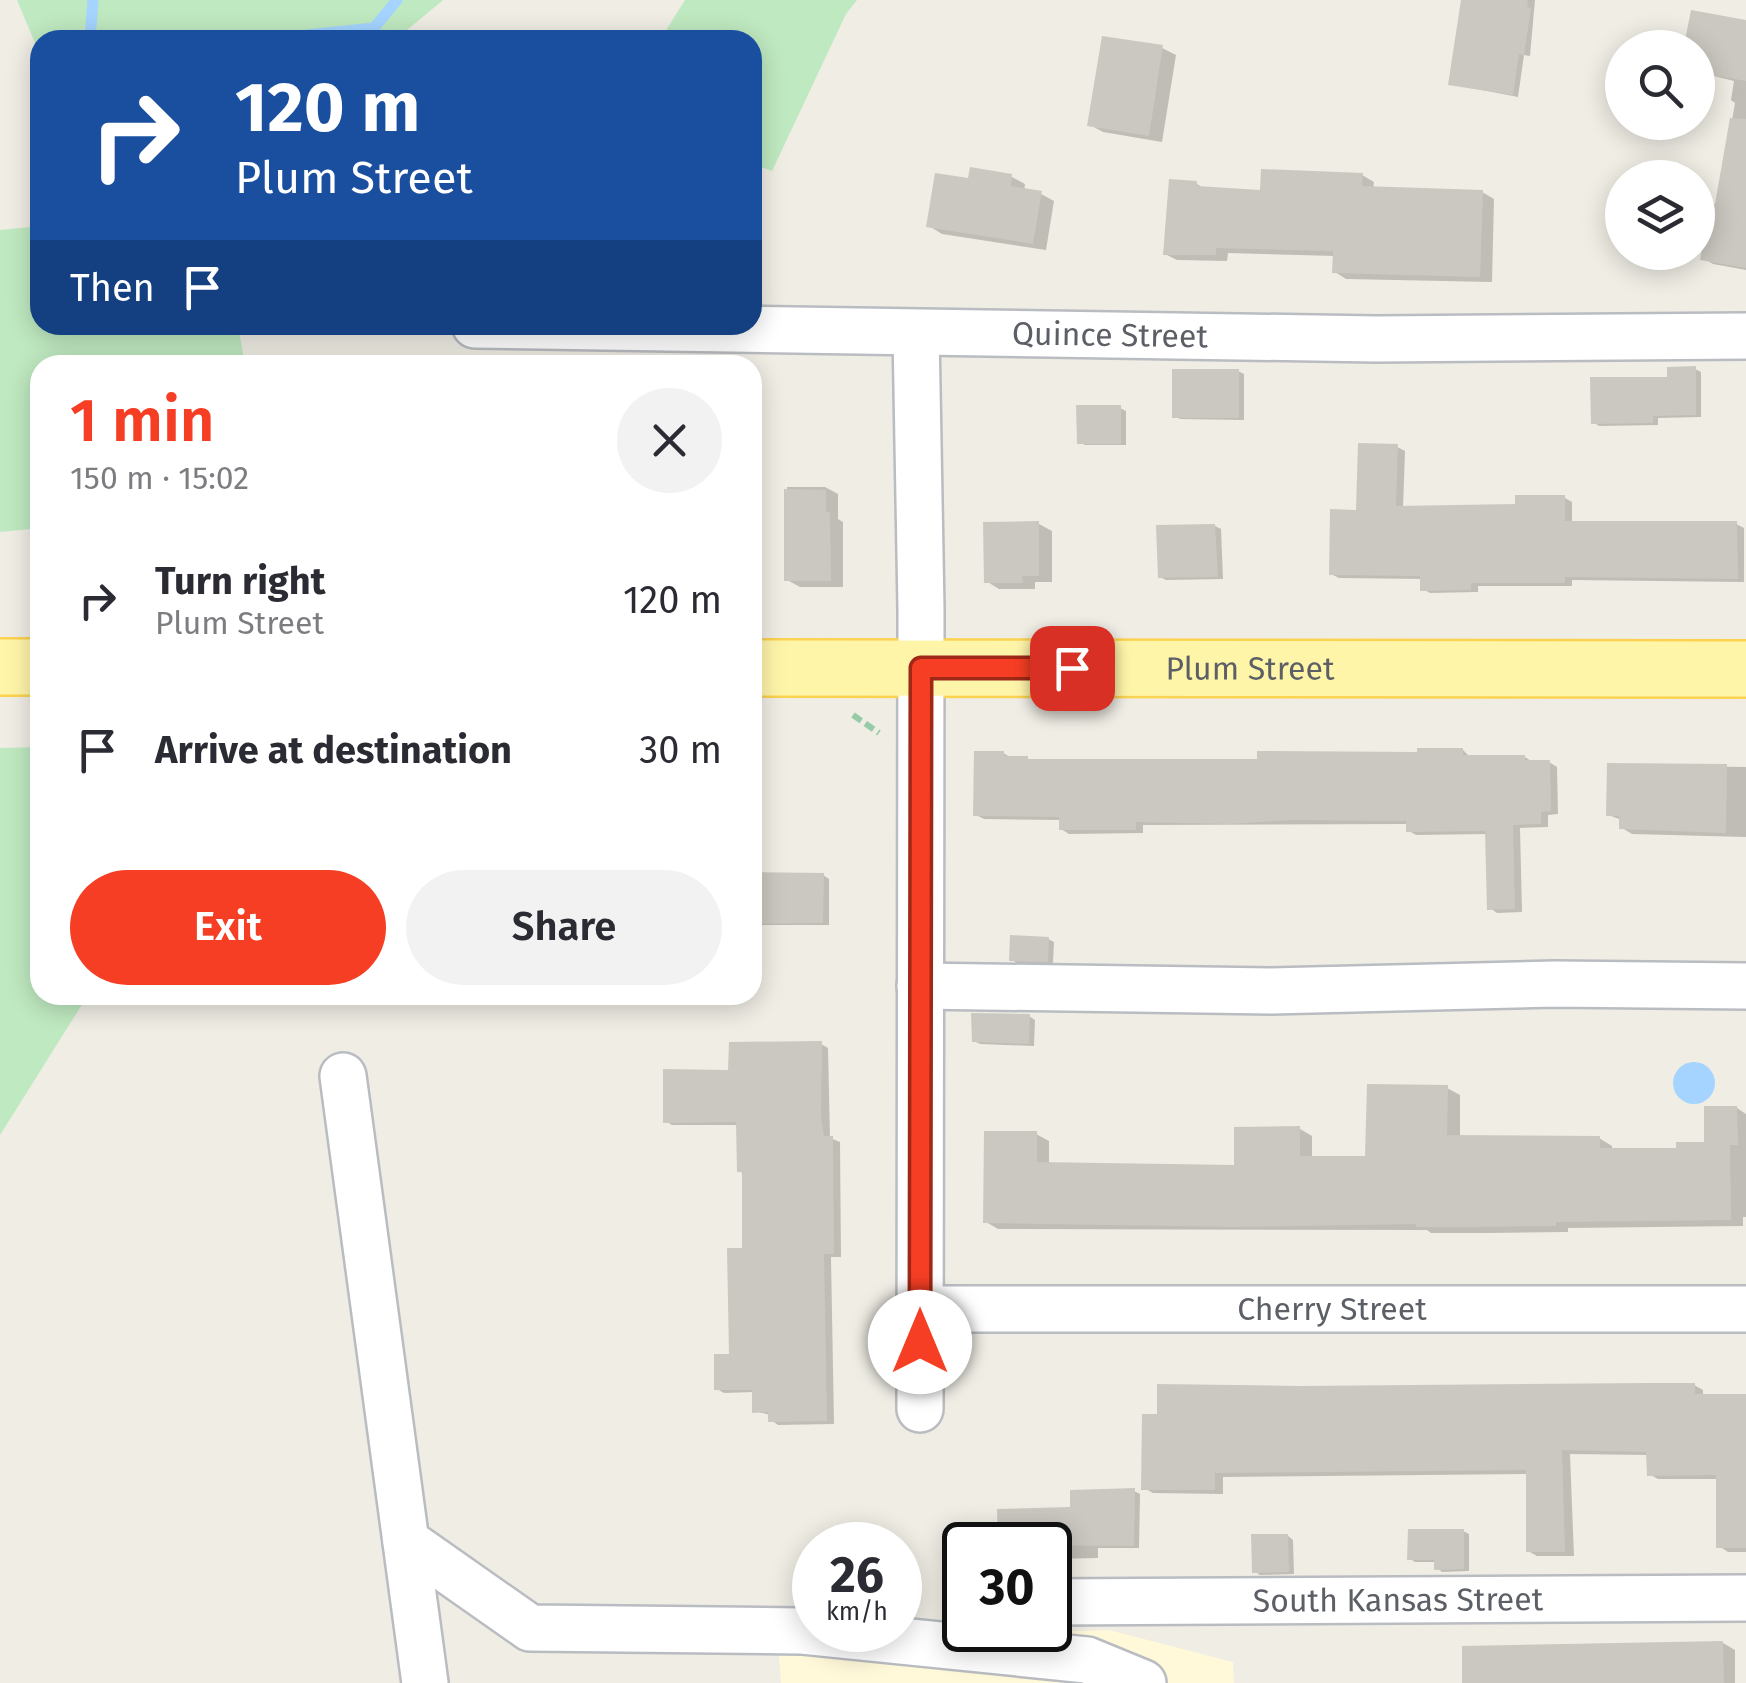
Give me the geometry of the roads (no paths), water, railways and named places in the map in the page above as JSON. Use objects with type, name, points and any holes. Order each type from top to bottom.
[{"type":"main road","points":[[0,667],[30,667]]},
{"type":"main road","name":"Plum Street","points":[[762,668],[1746,670]]},
{"type":"street","name":"Quince Street","points":[[762,330],[1376,339],[1746,336]]},
{"type":"street","points":[[916,332],[921,668],[920,1410]]},
{"type":"street","points":[[920,986],[1271,991],[1554,984],[1746,986]]},
{"type":"street","points":[[343,1076],[425,1683]]},
{"type":"street","name":"Cherry Street","points":[[920,1309],[1746,1309]]},
{"type":"street","points":[[406,1541],[530,1628],[802,1630],[1087,1660],[1144,1683]]},
{"type":"street","name":"South Kansas Street","points":[[1072,1602],[1746,1598]]},
{"type":"water","points":[[1694,1062],[1709,1068],[1715,1083],[1709,1098],[1694,1104],[1679,1098],[1673,1083],[1679,1068]]},
{"type":"waterway","points":[[91,30],[93,0]]},
{"type":"waterway","points":[[355,30],[374,28],[397,0]]}]
